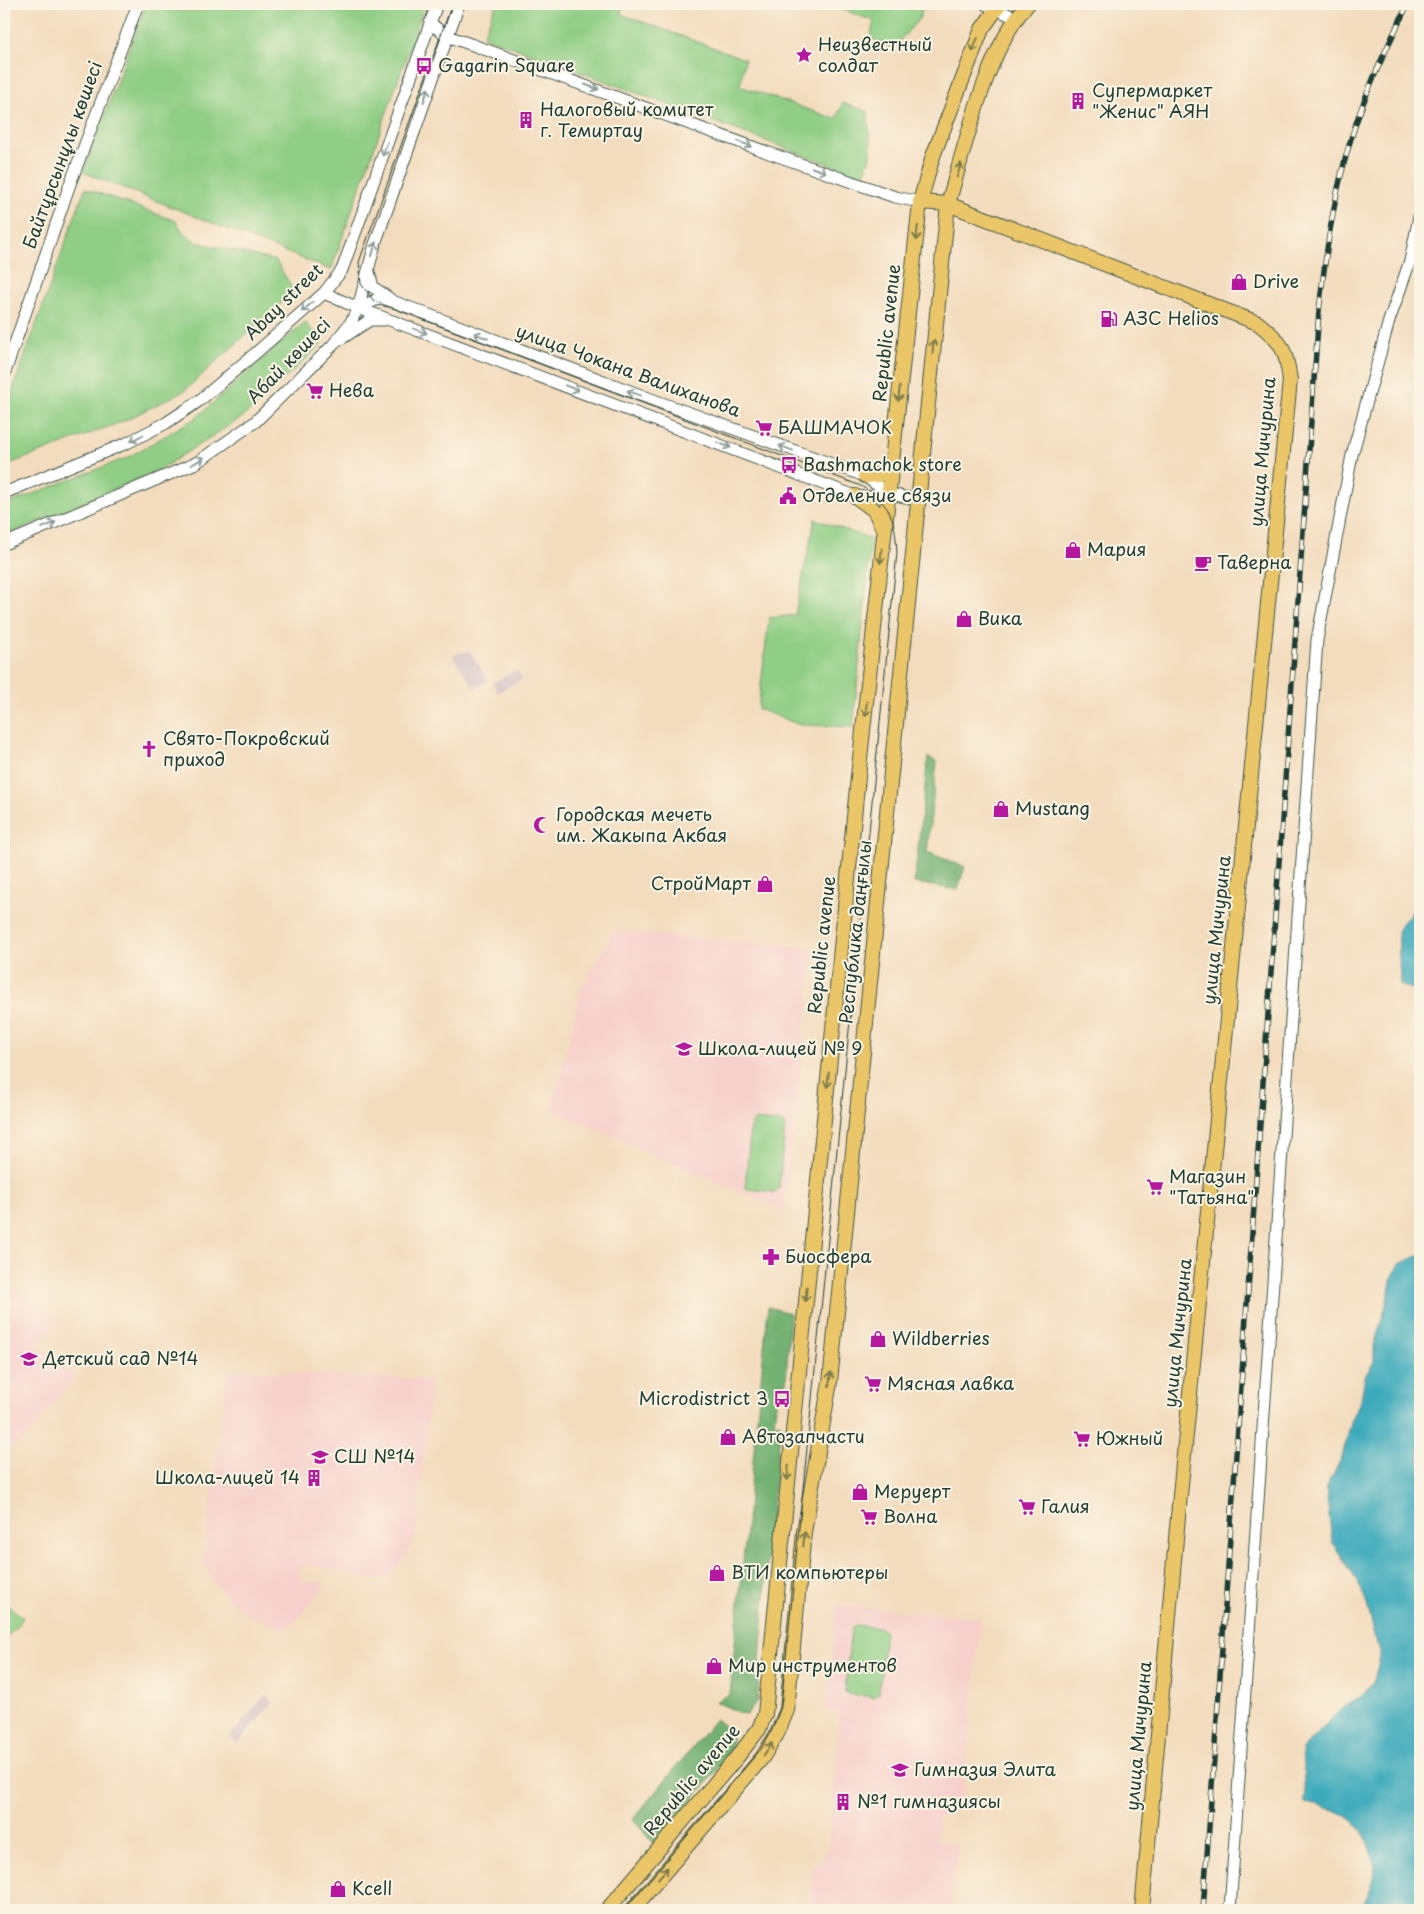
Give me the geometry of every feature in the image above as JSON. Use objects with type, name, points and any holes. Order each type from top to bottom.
[{"type":"main road","points":[[917,500],[948,204],[978,106],[1002,43],[1016,18],[1028,4]]},
{"type":"main road","name":"Republic avenue","points":[[607,1910],[738,1756],[759,1729],[765,1714],[887,493],[920,202],[933,156],[982,28],[994,5]]},
{"type":"main road","name":"улица Мичурина","points":[[920,202],[948,204],[1258,323],[1279,339],[1288,361],[1290,380],[1180,1495],[1142,1910]]},
{"type":"main road","points":[[865,476],[878,475],[891,464]]},
{"type":"main road","points":[[855,496],[874,510],[884,530]]},
{"type":"main road","name":"Республика даңғылы","points":[[632,1910],[762,1758],[777,1734],[787,1710],[804,1532],[830,1382],[917,500]]},
{"type":"street","name":"Байтұрсынұлы көшесі","points":[[4,375],[70,184],[138,4]]},
{"type":"street","name":"Abay street","points":[[4,493],[127,443],[166,423],[206,395],[324,293],[342,270],[437,4]]},
{"type":"street","name":"Абай көшесі","points":[[4,544],[196,463],[255,422],[332,346],[351,322],[358,308],[377,237],[459,4]]},
{"type":"street","points":[[994,5],[1016,18]]},
{"type":"street","points":[[430,23],[447,36],[895,197],[920,202]]},
{"type":"street","points":[[1230,1910],[1317,640],[1352,455],[1389,321],[1410,261],[1420,212]]},
{"type":"street","points":[[368,270],[373,287],[395,302]]},
{"type":"street","points":[[324,293],[358,308]]},
{"type":"street","name":"улица Чокана Валиханова","points":[[358,308],[378,299],[395,302],[642,396],[865,476],[887,493]]},
{"type":"street","name":"улица Чокана Валиханова","points":[[358,308],[855,496],[870,497],[887,493]]},
{"type":"street","points":[[332,346],[370,320],[390,319]]},
{"type":"street","points":[[887,493],[917,500]]},
{"type":"shaded area","points":[[469,651],[488,680],[475,689],[452,655]]},
{"type":"shaded area","points":[[517,670],[522,679],[498,693],[492,683]]},
{"type":"shaded area","name":"Школа-лицей № 9","points":[[615,930],[814,949],[784,1211],[552,1110],[581,989]]},
{"type":"shaded area","name":"Детский сад №14","points":[[4,1280],[58,1321],[57,1324],[54,1322],[37,1346],[76,1375],[22,1442],[4,1452]]},
{"type":"shaded area","name":"СШ №14","points":[[228,1370],[431,1380],[416,1534],[405,1557],[386,1580],[369,1579],[338,1570],[301,1565],[299,1581],[326,1584],[295,1622],[282,1629],[252,1617],[228,1598],[211,1579],[204,1559]]},
{"type":"shaded area","name":"Гимназия Элита","points":[[837,1605],[981,1618],[961,1810],[938,1818],[937,1841],[958,1843],[951,1910],[810,1910],[813,1864],[822,1864],[828,1847],[839,1731],[837,1711],[826,1710]]},
{"type":"shaded area","points":[[265,1695],[273,1702],[238,1743],[230,1737]]},
{"type":"green space","points":[[146,4],[425,4],[331,270],[83,172]]},
{"type":"green space","points":[[496,4],[623,4],[621,14],[745,59],[740,86],[836,119],[843,103],[868,112],[871,154],[863,177],[483,36]]},
{"type":"green space","points":[[827,4],[924,4],[919,19],[893,48],[870,38],[874,21]]},
{"type":"green space","points":[[85,188],[176,221],[184,233],[196,242],[276,261],[294,291],[184,391],[124,421],[4,466],[4,414]]},
{"type":"green space","points":[[305,322],[323,343],[244,416],[159,470],[4,536],[4,505],[129,457],[197,417]]},
{"type":"green space","points":[[815,519],[871,539],[853,727],[800,725],[758,709],[769,618],[795,615]]},
{"type":"green space","points":[[928,757],[937,762],[927,852],[965,867],[958,890],[914,883]]},
{"type":"green space","points":[[756,1120],[785,1125],[779,1188],[774,1192],[745,1187],[751,1124]]},
{"type":"green space","points":[[768,1307],[790,1313],[786,1383],[779,1383],[774,1422],[781,1424],[770,1528],[757,1703],[746,1715],[715,1702],[730,1694]]},
{"type":"green space","points":[[4,1602],[23,1618],[4,1641]]},
{"type":"green space","points":[[855,1625],[881,1628],[885,1632],[879,1693],[874,1697],[845,1692],[851,1629]]},
{"type":"green space","points":[[716,1719],[730,1733],[732,1740],[729,1750],[711,1777],[653,1843],[633,1819]]},
{"type":"water","points":[[1420,900],[1420,992],[1400,985],[1398,929]]},
{"type":"water","points":[[1420,1254],[1420,1910],[1358,1910],[1371,1888],[1373,1876],[1374,1864],[1368,1841],[1352,1820],[1330,1809],[1305,1803],[1302,1749],[1343,1707],[1362,1696],[1374,1680],[1380,1657],[1367,1604],[1360,1586],[1332,1542],[1326,1489],[1342,1457],[1352,1419],[1361,1399],[1365,1376],[1374,1362],[1374,1346],[1391,1281],[1398,1265]]},
{"type":"tram line","points":[[452,4],[359,262],[361,284],[374,301],[861,486],[885,506],[893,521],[896,541],[897,553],[781,1707],[772,1730],[761,1749],[624,1910]]},
{"type":"railway","points":[[1203,1910],[1319,311],[1333,214],[1352,136],[1373,78],[1408,4]]},
{"type":"place","name":"Неизвестный солдат","points":[[804,55]]},
{"type":"place","name":"Gagarin Square","points":[[424,66]]},
{"type":"place","name":"Супермаркет \"Женис\" АЯН","points":[[1078,101]]},
{"type":"place","name":"Налоговый комитет г. Темиртау","points":[[526,120]]},
{"type":"place","name":"Drive","points":[[1239,282]]},
{"type":"place","name":"АЗС Helios","points":[[1109,319]]},
{"type":"place","name":"Нева","points":[[315,391]]},
{"type":"place","name":"БАШМАЧОК","points":[[764,428]]},
{"type":"place","name":"Bashmachok store","points":[[789,465]]},
{"type":"place","name":"Отделение связи","points":[[788,496]]},
{"type":"place","name":"Мария","points":[[1073,550]]},
{"type":"place","name":"Таверна","points":[[1203,563]]},
{"type":"place","name":"Вика","points":[[964,619]]},
{"type":"place","name":"Свято-Покровский приход","points":[[149,749]]},
{"type":"place","name":"Mustang","points":[[1001,809]]},
{"type":"place","name":"Городская мечеть им. Жакыпа Акбая","points":[[542,825]]},
{"type":"place","name":"СтройМарт","points":[[765,884]]},
{"type":"place","name":"Школа-лицей № 9","points":[[684,1049]]},
{"type":"place","name":"Магазин \"Татьяна\"","points":[[1155,1187]]},
{"type":"place","name":"Биосфера","points":[[771,1257]]},
{"type":"place","name":"Wildberries","points":[[878,1339]]},
{"type":"place","name":"Детский сад №14","points":[[29,1359]]},
{"type":"place","name":"Мясная лавка","points":[[873,1384]]},
{"type":"place","name":"Microdistrict 3","points":[[782,1399]]},
{"type":"place","name":"Автозапчасти","points":[[728,1437]]},
{"type":"place","name":"Южный","points":[[1082,1439]]},
{"type":"place","name":"СШ №14","points":[[320,1457]]},
{"type":"place","name":"Школа-лицей 14","points":[[314,1478]]},
{"type":"place","name":"Меруерт","points":[[860,1492]]},
{"type":"place","name":"Галия","points":[[1027,1507]]},
{"type":"place","name":"Волна","points":[[869,1517]]},
{"type":"place","name":"ВТИ компьютеры","points":[[717,1573]]},
{"type":"place","name":"Мир инструментов","points":[[714,1666]]},
{"type":"place","name":"Гимназия Элита","points":[[900,1770]]},
{"type":"place","name":"№1 гимназиясы","points":[[843,1802]]},
{"type":"place","name":"Kcell","points":[[338,1889]]}]
